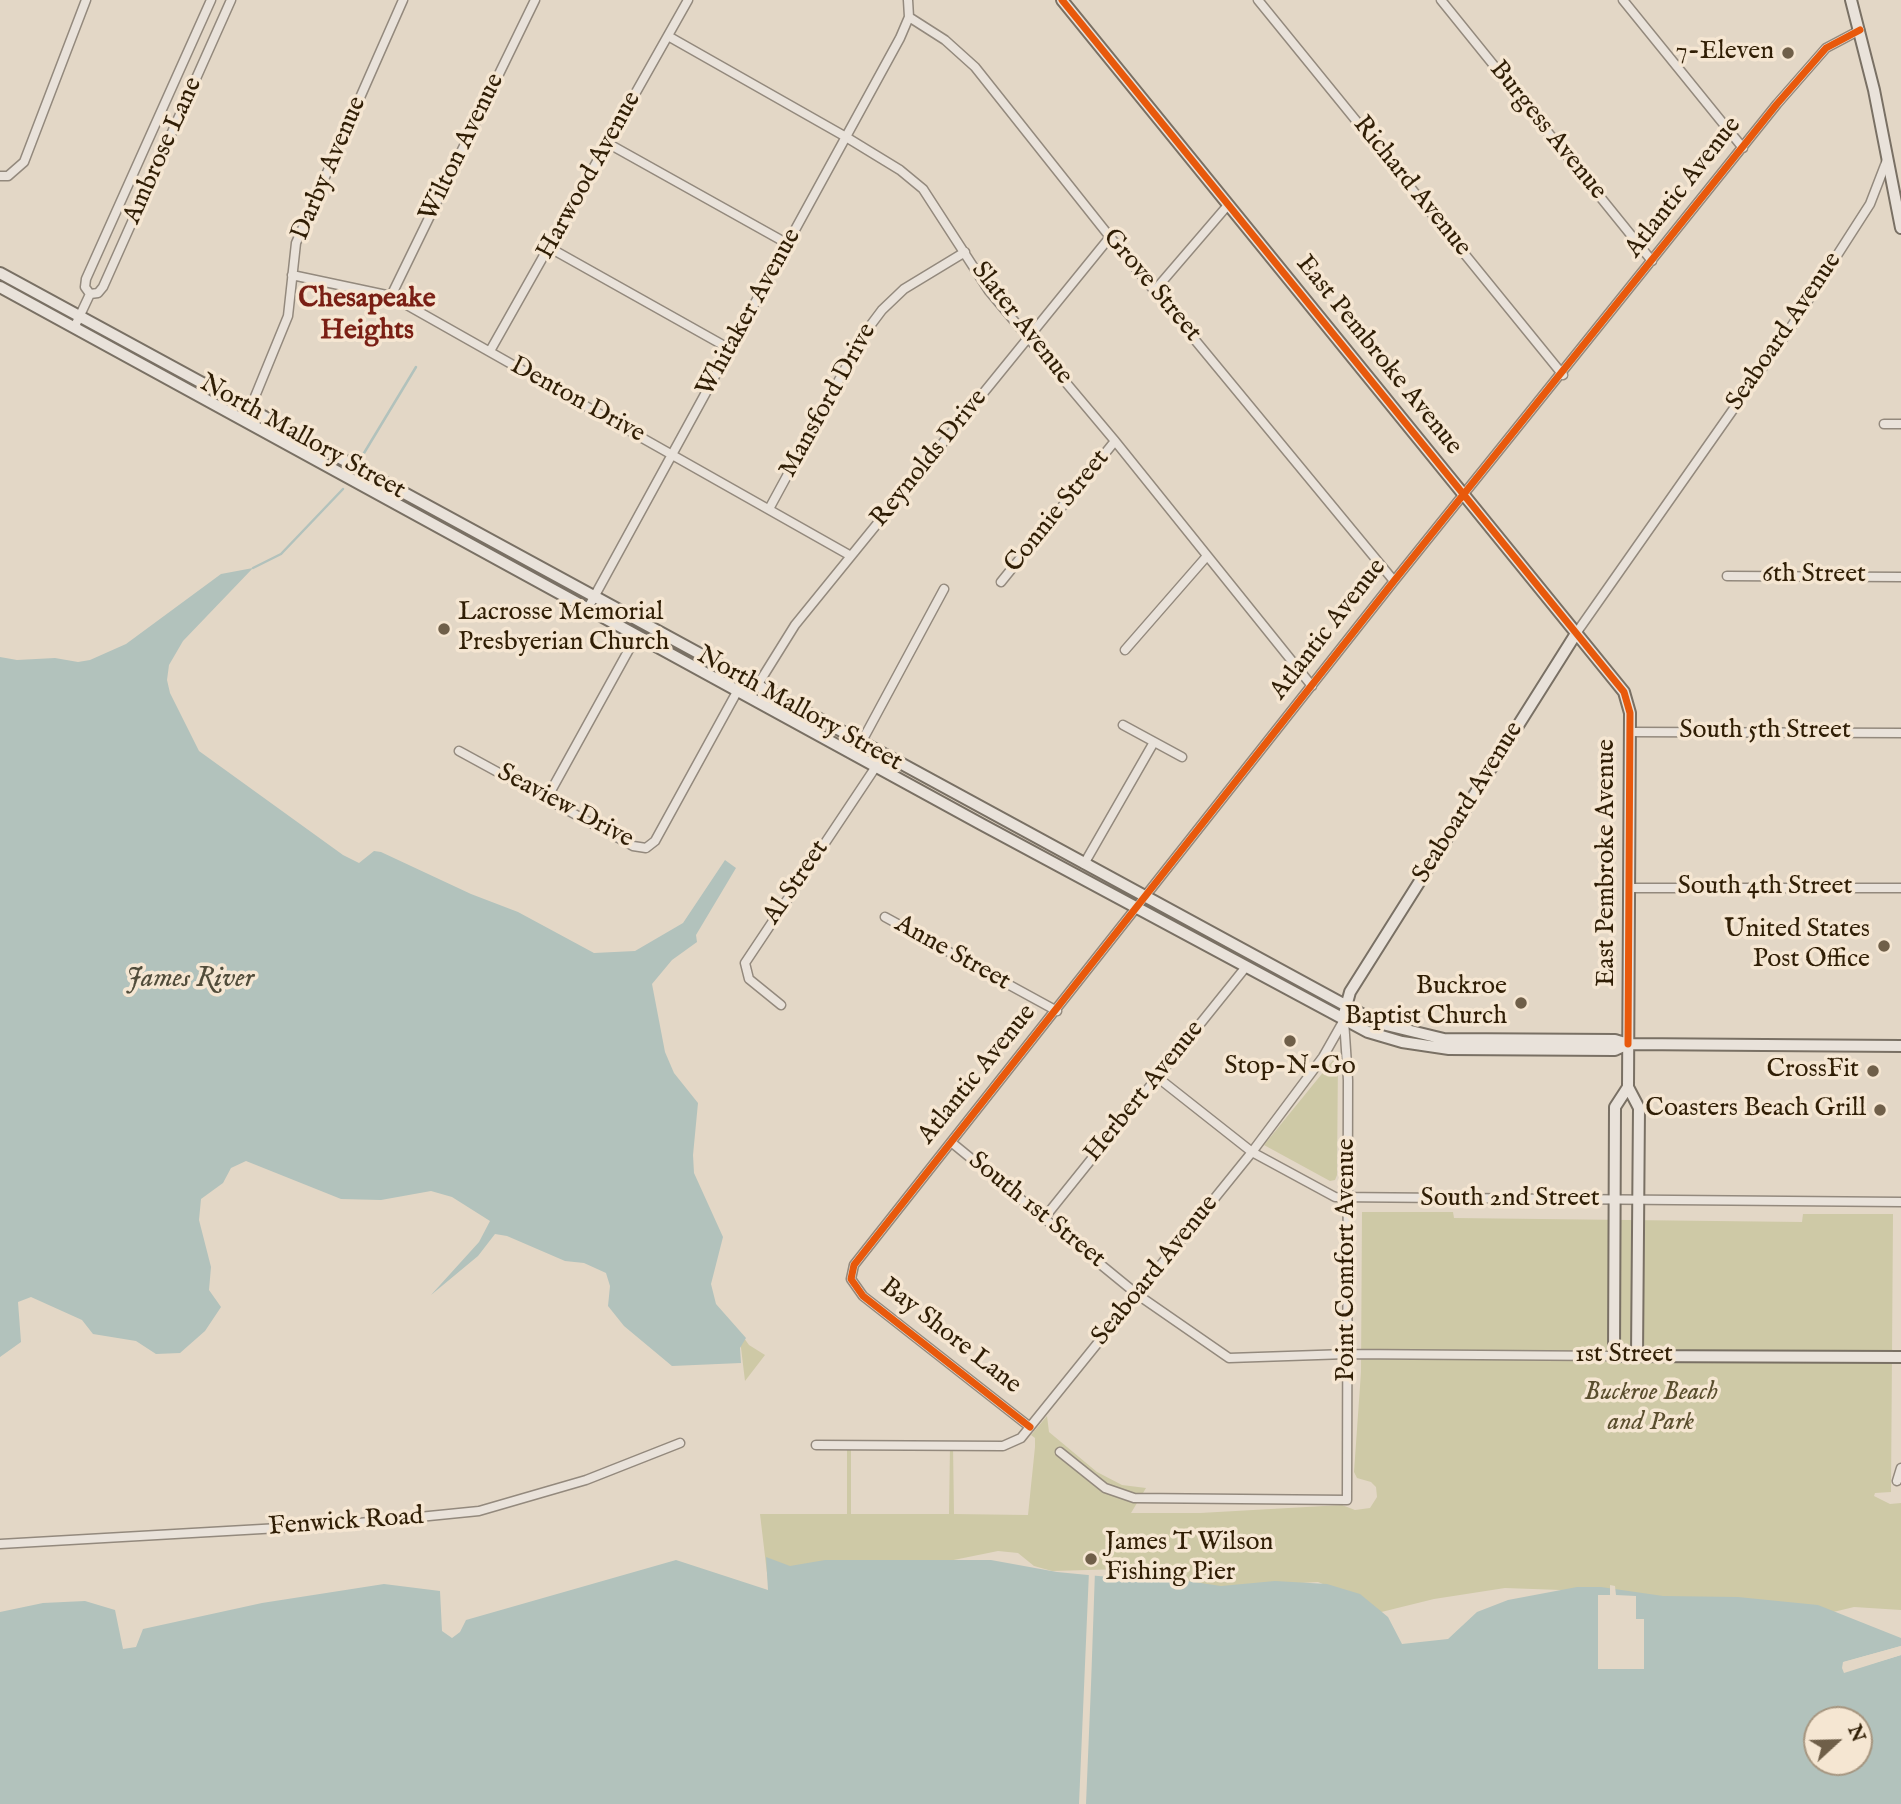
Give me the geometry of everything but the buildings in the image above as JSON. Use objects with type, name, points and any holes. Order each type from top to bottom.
[{"type":"main road","name":"East Pembroke Avenue","points":[[1062,0],[1070,5],[1228,205],[1625,692],[1629,706],[1628,1087],[1639,1108],[1637,1356]]},
{"type":"main road","points":[[1851,0],[1860,30],[1901,228]]},
{"type":"main road","name":"North Mallory Street","points":[[0,273],[1345,1007],[1394,1029],[1444,1038],[1615,1040],[1628,1044],[1901,1046]]},
{"type":"main road","name":"North Mallory Street","points":[[0,287],[1343,1020],[1385,1038],[1432,1047],[1615,1050],[1628,1044]]},
{"type":"main road","name":"Seaboard Avenue","points":[[1343,1020],[1350,992],[1577,632]]},
{"type":"main road","name":"East Pembroke Avenue","points":[[1615,1356],[1615,1107],[1628,1087]]},
{"type":"main road","name":"1st Street","points":[[1615,1356],[1901,1357]]},
{"type":"street","points":[[0,176],[8,176],[24,162],[86,0]]},
{"type":"street","name":"Ambrose Lane","points":[[90,294],[85,287],[86,279],[211,0]]},
{"type":"street","name":"Ambrose Lane","points":[[90,294],[96,294],[103,287],[231,0]]},
{"type":"street","name":"Darby Avenue","points":[[245,421],[288,316],[296,243],[403,0]]},
{"type":"street","name":"Wilton Avenue","points":[[391,296],[535,0]]},
{"type":"street","name":"Harwood Avenue","points":[[490,351],[688,0]]},
{"type":"street","points":[[908,0],[909,17]]},
{"type":"street","name":"Richard Avenue","points":[[1258,0],[1563,375]]},
{"type":"street","name":"Burgess Avenue","points":[[1441,0],[1652,261]]},
{"type":"street","points":[[1623,0],[1742,148]]},
{"type":"street","name":"Whitaker Avenue","points":[[589,608],[909,17]]},
{"type":"street","name":"Grove Street","points":[[909,17],[945,40],[975,67],[1110,237],[1394,582]]},
{"type":"street","name":"Atlantic Avenue","points":[[851,1275],[868,1247],[951,1142],[1742,148],[1820,54],[1840,38],[1860,30]]},
{"type":"street","name":"Slater Avenue","points":[[668,36],[846,137],[901,170],[923,189],[989,291],[1115,441],[1312,686]]},
{"type":"street","points":[[609,144],[788,244]]},
{"type":"street","name":"Seaboard Avenue","points":[[1577,632],[1791,327],[1871,204],[1887,160]]},
{"type":"street","points":[[1155,290],[1228,205]]},
{"type":"street","name":"Reynolds Drive","points":[[757,686],[795,625],[1110,237]]},
{"type":"street","points":[[550,248],[730,349]]},
{"type":"street","name":"Mansford Drive","points":[[769,509],[864,334],[876,318],[904,289],[965,252]]},
{"type":"street","name":"Denton Drive","points":[[292,275],[391,296],[851,556]]},
{"type":"street","name":"Ambrose Lane","points":[[74,328],[90,294]]},
{"type":"street","points":[[1884,424],[1901,424]]},
{"type":"street","name":"Connie Street","points":[[1001,582],[1115,441]]},
{"type":"street","points":[[1125,650],[1207,556]]},
{"type":"street","name":"6th Street","points":[[1727,576],[1901,577]]},
{"type":"street","points":[[861,743],[944,589]]},
{"type":"street","points":[[547,798],[637,635]]},
{"type":"street","name":"Seaview Drive","points":[[459,751],[633,846],[646,848],[651,845],[744,679]]},
{"type":"street","points":[[1123,724],[1181,757]]},
{"type":"street","name":"South 5th Street","points":[[1629,732],[1901,733]]},
{"type":"street","points":[[1084,864],[1154,742]]},
{"type":"street","name":"Al Street","points":[[781,1005],[749,979],[745,963],[883,756]]},
{"type":"street","name":"South 4th Street","points":[[1629,888],[1901,888]]},
{"type":"street","name":"Anne Street","points":[[885,917],[1057,1011]]},
{"type":"street","name":"Herbert Avenue","points":[[1045,1217],[1245,968]]},
{"type":"street","name":"Seaboard Avenue","points":[[816,1445],[1003,1446],[1017,1441],[1252,1152],[1323,1057],[1343,1020]]},
{"type":"street","name":"Point Comfort Avenue","points":[[1060,1452],[1105,1488],[1134,1498],[1347,1500],[1348,1052],[1343,1020]]},
{"type":"street","name":"South 2nd Street","points":[[1157,1077],[1252,1152],[1335,1197],[1901,1202]]},
{"type":"street","name":"South 1st Street","points":[[951,1142],[1138,1295],[1229,1358],[1347,1354]]},
{"type":"street","name":"Bay Shore Lane","points":[[851,1275],[863,1296],[1030,1427]]},
{"type":"street","name":"1st Street","points":[[1347,1354],[1615,1356]]},
{"type":"street","name":"Fenwick Road","points":[[0,1544],[374,1522],[479,1511],[586,1480],[680,1443]]},
{"type":"street","points":[[1897,1481],[1901,1468]]},
{"type":"green space","points":[[1338,1054],[1337,1175],[1335,1180],[1330,1181],[1264,1145]]},
{"type":"green space","name":"Buckroe Beach and Park","points":[[1362,1212],[1453,1212],[1454,1218],[1802,1222],[1803,1214],[1893,1214],[1891,1492],[1875,1493],[1874,1496],[1890,1504],[1901,1503],[1901,1610],[1854,1607],[1796,1621],[1589,1591],[1505,1588],[1434,1599],[1361,1617],[1332,1588],[1318,1582],[1181,1590],[1178,1576],[1159,1568],[1052,1571],[1034,1566],[1018,1553],[998,1551],[919,1567],[769,1590],[760,1514],[847,1514],[847,1445],[851,1445],[851,1514],[949,1514],[950,1445],[953,1445],[954,1514],[1028,1515],[1035,1447],[1035,1438],[1031,1435],[1047,1416],[1049,1432],[1097,1472],[1122,1485],[1146,1488],[1131,1513],[1200,1513],[1342,1505],[1355,1510],[1370,1508],[1377,1497],[1376,1487],[1371,1482],[1357,1478],[1354,1472],[1361,1372]]},
{"type":"green space","points":[[739,1331],[749,1345],[765,1355],[745,1381]]},
{"type":"water","name":"James River","points":[[253,568],[183,641],[169,665],[167,680],[170,693],[199,751],[343,855],[359,863],[374,851],[381,852],[471,894],[518,912],[594,953],[635,951],[683,923],[725,860],[736,868],[696,935],[697,942],[672,960],[652,984],[665,1052],[674,1073],[698,1103],[694,1173],[723,1237],[711,1284],[716,1304],[746,1338],[740,1348],[741,1363],[672,1366],[624,1326],[608,1306],[610,1286],[606,1273],[584,1263],[565,1261],[507,1236],[495,1234],[478,1256],[431,1295],[479,1242],[490,1221],[452,1197],[431,1191],[381,1200],[341,1199],[246,1161],[231,1168],[223,1183],[201,1199],[199,1220],[211,1267],[209,1290],[221,1307],[205,1331],[180,1353],[156,1354],[136,1341],[93,1334],[82,1320],[31,1297],[18,1302],[21,1342],[0,1357],[0,657],[17,660],[90,660],[126,644],[221,574]]},
{"type":"water","points":[[766,1557],[790,1566],[825,1560],[991,1560],[1057,1572],[1109,1577],[1120,1571],[1221,1586],[1275,1581],[1327,1584],[1360,1594],[1388,1617],[1402,1644],[1448,1639],[1477,1612],[1508,1600],[1577,1587],[1601,1587],[1663,1596],[1738,1597],[1818,1605],[1901,1638],[1901,1646],[1844,1662],[1844,1672],[1901,1655],[1901,1804],[0,1804],[0,1612],[43,1603],[85,1601],[115,1610],[123,1649],[136,1647],[143,1629],[262,1603],[384,1584],[440,1591],[442,1631],[452,1638],[460,1632],[466,1620],[676,1560],[768,1590]]},
{"type":"pier","points":[[1089,1571],[1095,1571],[1086,1804],[1079,1804]]},
{"type":"pier","points":[[1610,1585],[1615,1586],[1616,1595],[1636,1596],[1636,1619],[1644,1619],[1644,1669],[1598,1669],[1598,1595],[1610,1595]]},
{"type":"pier","points":[[1901,1646],[1901,1650],[1861,1660],[1846,1668],[1901,1651],[1901,1655],[1844,1673],[1843,1662]]},
{"type":"waterway","points":[[361,458],[416,367]]},
{"type":"waterway","points":[[253,568],[281,554],[343,489]]},
{"type":"cycle path","points":[[1062,0],[1624,692],[1630,713],[1628,1044]]},
{"type":"cycle path","points":[[1030,1427],[863,1296],[851,1279],[854,1265],[1394,581],[1777,104],[1826,48],[1860,30]]},
{"type":"place","name":"7-Eleven","points":[[1788,53]]},
{"type":"place","name":"Lacrosse Memorial Presbyerian Church","points":[[444,629]]},
{"type":"place","name":"United States Post Office","points":[[1884,946]]},
{"type":"place","name":"Buckroe Baptist Church","points":[[1521,1003]]},
{"type":"place","name":"Stop-N-Go","points":[[1290,1041]]},
{"type":"place","name":"CrossFit","points":[[1873,1071]]},
{"type":"place","name":"Coasters Beach Grill","points":[[1880,1110]]},
{"type":"place","name":"James T Wilson Fishing Pier","points":[[1091,1559]]},
{"type":"district","name":"Chesapeake Heights","points":[[367,316]]}]
